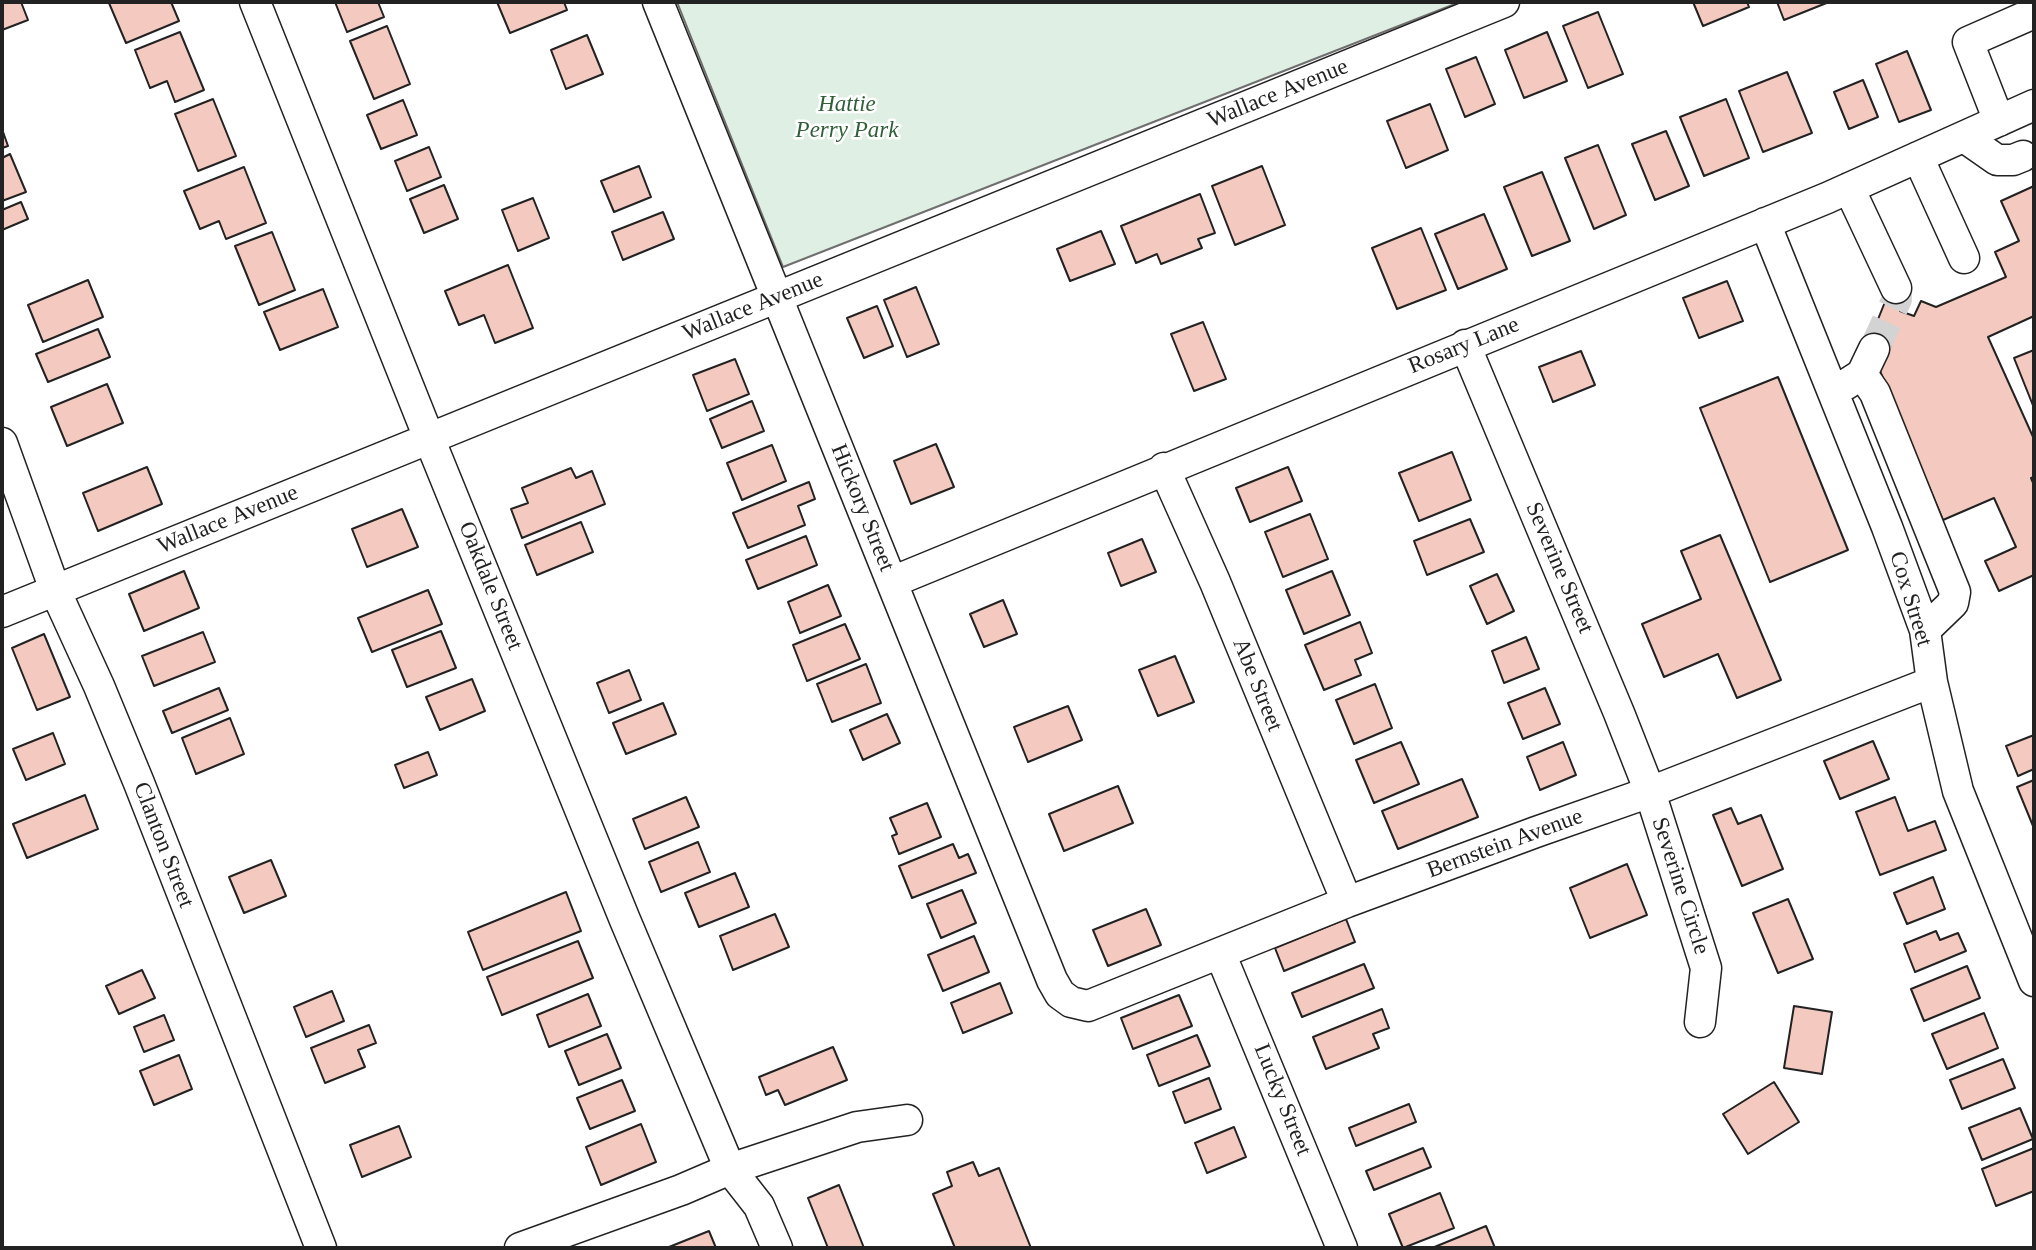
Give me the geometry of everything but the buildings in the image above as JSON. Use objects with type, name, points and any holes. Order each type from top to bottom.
[{"type":"street","name":"Oakdale Street","points":[[255,2],[625,920],[730,1169],[760,1206],[777,1248]]},
{"type":"street","name":"Hickory Street","points":[[659,2],[1052,980],[1060,994],[1079,1004]]},
{"type":"street","name":"Wallace Avenue","points":[[2,612],[1504,2]]},
{"type":"street","points":[[1999,121],[1968,42],[2034,13]]},
{"type":"street","name":"Rosary Lane","points":[[891,582],[1849,188],[2034,105]]},
{"type":"street","points":[[1964,137],[1997,160],[2013,160],[2030,153]]},
{"type":"street","points":[[1919,157],[1964,258]]},
{"type":"street","points":[[1849,188],[1896,288]]},
{"type":"street","name":"Cox Street","points":[[1765,223],[1925,630],[1932,682],[1958,791],[2034,981]]},
{"type":"street","name":"Severine Street","points":[[1465,345],[1650,792]]},
{"type":"street","points":[[1833,392],[1868,361],[1875,393],[1955,592],[1953,603],[1925,630]]},
{"type":"street","name":"Clanton Street","points":[[2,443],[55,590],[139,783],[321,1248]]},
{"type":"street","name":"Abe Street","points":[[1164,468],[1347,902]]},
{"type":"street","points":[[1895,549],[1932,534]]},
{"type":"street","name":"Bernstein Avenue","points":[[1079,1004],[1088,1006],[1347,902],[1650,792],[1932,682]]},
{"type":"street","name":"Severine Circle","points":[[1650,792],[1706,968],[1700,1022]]},
{"type":"street","name":"Lucky Street","points":[[1220,953],[1342,1248]]},
{"type":"street","points":[[520,1248],[681,1190],[730,1169],[857,1127],[907,1120]]},
{"type":"green space","name":"Hattie Perry Park","points":[[677,2],[1460,2],[783,267]]},
{"type":"tunnel","points":[[1874,349],[1897,299],[1896,288]]}]
